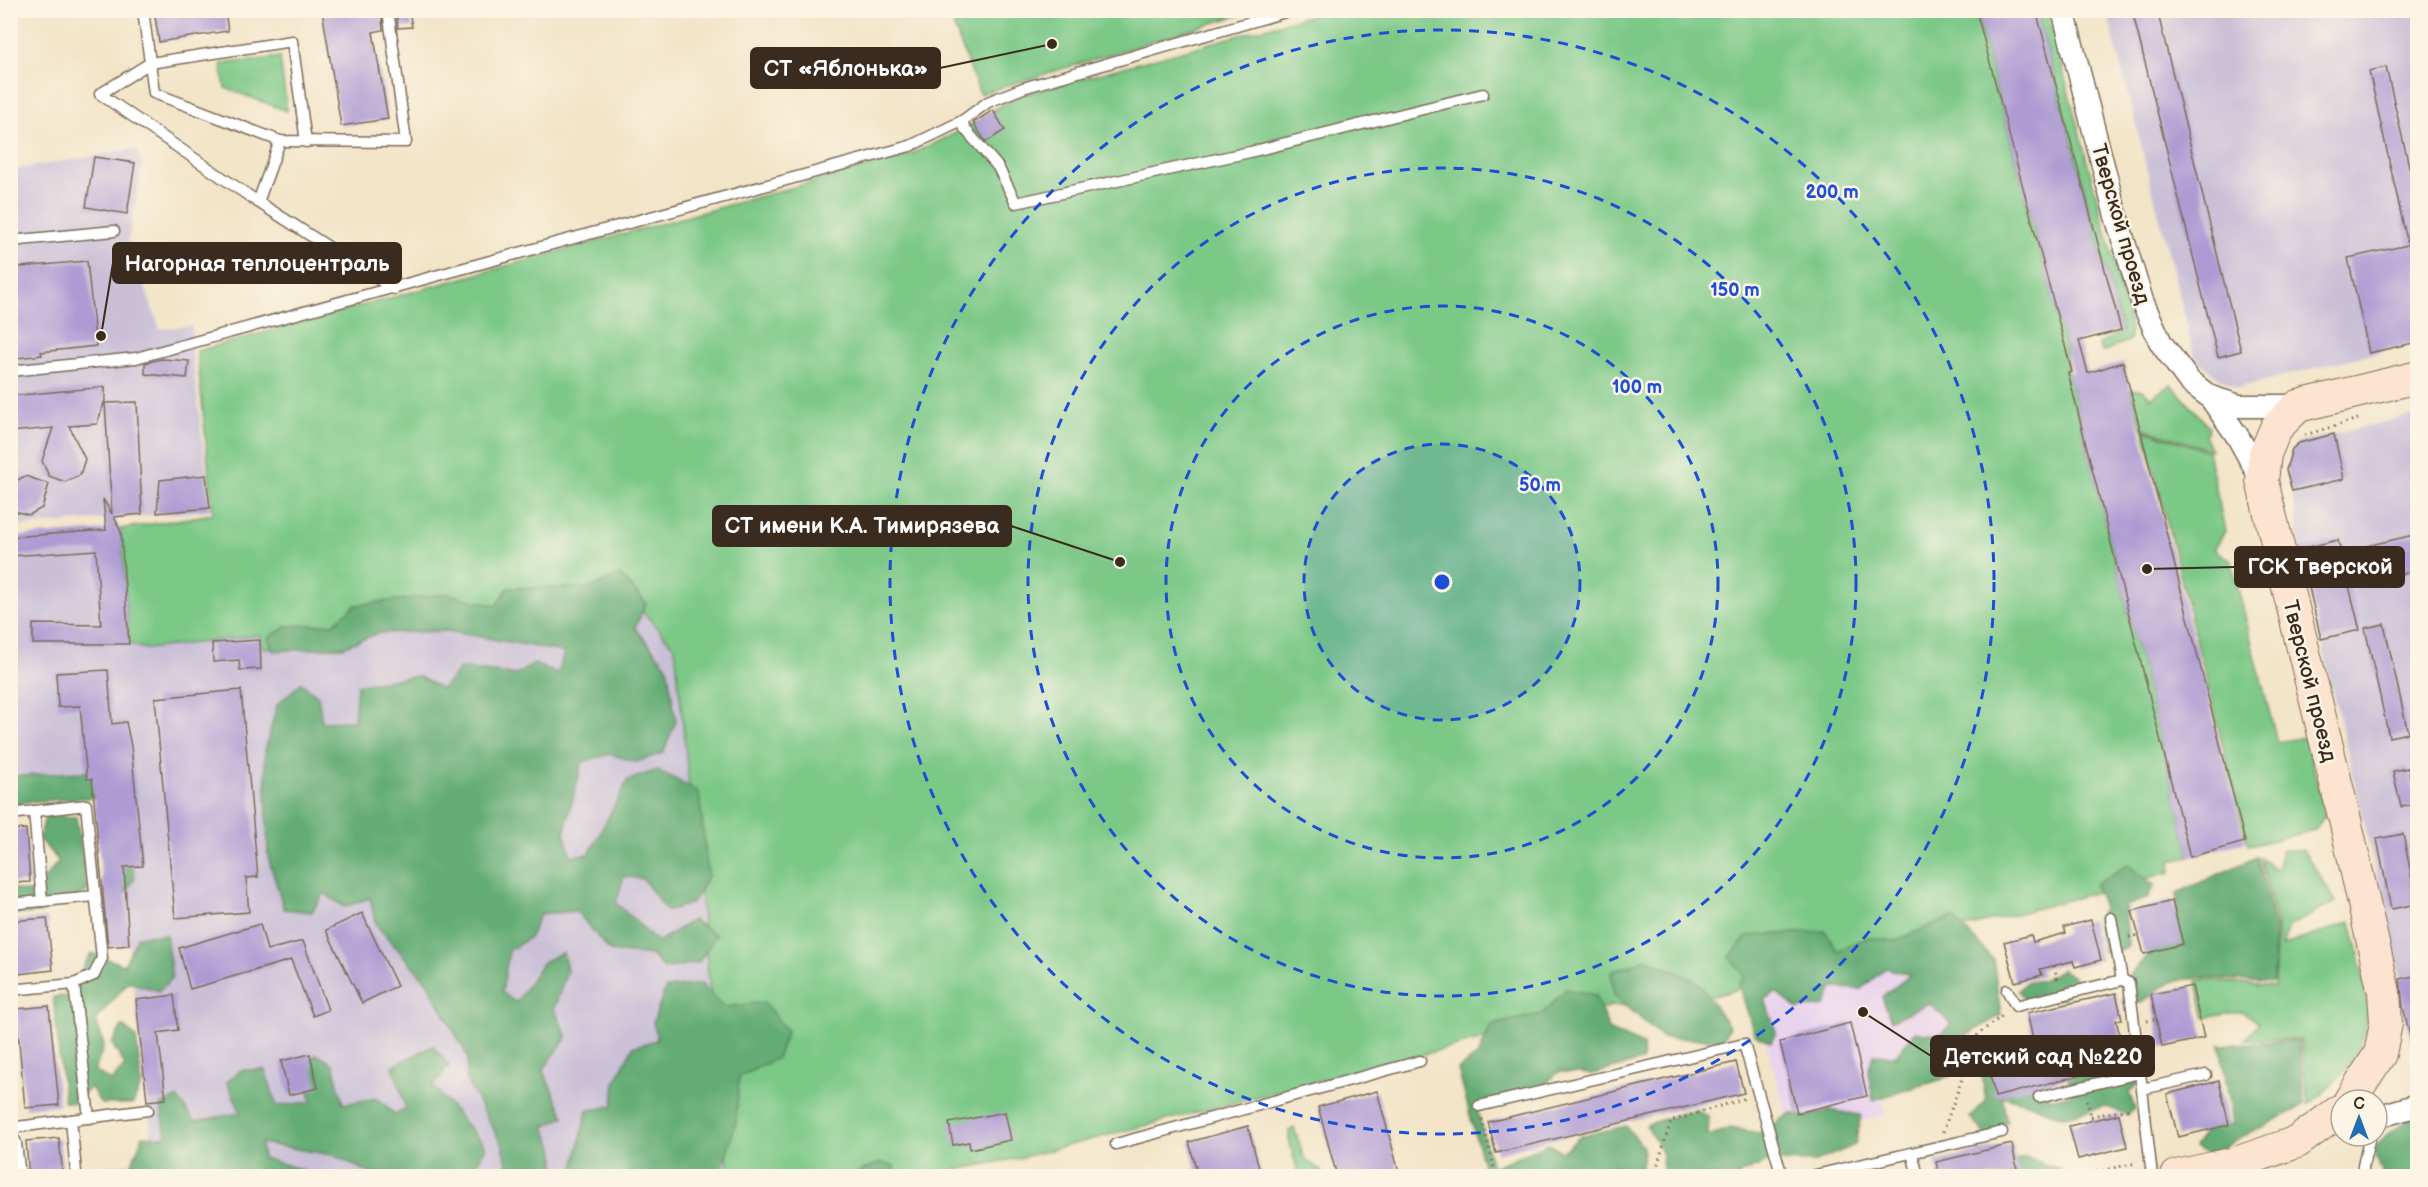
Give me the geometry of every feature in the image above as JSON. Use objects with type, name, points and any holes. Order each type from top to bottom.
[{"type":"street","name":"Тверской проезд","points":[[2063,10],[2116,216],[2142,302],[2162,343],[2189,381],[2210,397],[2238,438],[2262,481],[2346,824],[2384,992],[2386,1023],[2384,1038],[2371,1085]]},
{"type":"street","points":[[2210,397],[2239,406],[2298,406],[2418,377]]},
{"type":"street","points":[[2262,481],[2265,454],[2276,428],[2298,406]]},
{"type":"street","points":[[2389,1113],[2418,1105]]},
{"type":"street","points":[[2297,1142],[2329,1119]]},
{"type":"street","points":[[2177,1176],[2242,1168],[2297,1142],[2329,1132]]},
{"type":"street","points":[[10,1144],[14,1176]]},
{"type":"lane","points":[[143,10],[154,93],[280,141],[406,142],[388,10]]},
{"type":"lane","points":[[10,371],[136,358],[910,146],[962,121],[988,102],[1023,88],[1292,10]]},
{"type":"lane","points":[[306,142],[292,41],[150,63],[100,94],[258,202],[394,289]]},
{"type":"lane","points":[[962,121],[965,129],[998,167],[1016,204],[1250,152],[1483,94]]},
{"type":"lane","points":[[258,202],[280,141]]},
{"type":"lane","points":[[10,241],[114,231]]},
{"type":"lane","points":[[10,814],[86,805],[102,958],[94,975],[74,984],[10,990]]},
{"type":"lane","points":[[34,811],[42,901]]},
{"type":"lane","points":[[10,904],[95,896]]},
{"type":"lane","points":[[2111,918],[2122,980]]},
{"type":"lane","points":[[2007,990],[2016,1006],[2122,980],[2129,983],[2152,1176]]},
{"type":"lane","points":[[74,984],[89,1118]]},
{"type":"lane","points":[[1479,1106],[1744,1044],[1782,1176]]},
{"type":"lane","points":[[1116,1144],[1420,1060]]},
{"type":"lane","points":[[2039,1097],[2140,1073]]},
{"type":"lane","points":[[2142,1089],[2206,1075]]},
{"type":"lane","points":[[10,1128],[148,1110]]},
{"type":"lane","points":[[71,1120],[76,1172]]},
{"type":"lane","points":[[1810,1176],[2002,1132]]},
{"type":"lane","points":[[2363,1176],[2367,1148]]},
{"type":"lane","points":[[1912,1153],[1918,1176]]},
{"type":"path","points":[[2297,437],[2358,419]]},
{"type":"path","points":[[1938,1147],[1978,1034],[2016,1006]]},
{"type":"path","points":[[2084,1087],[2092,1118],[2144,1107]]},
{"type":"path","points":[[1653,1176],[1671,1121],[1749,1097]]},
{"type":"path","points":[[1479,1106],[1496,1176]]},
{"type":"shaded area","points":[[2107,11],[2417,11],[2417,342],[2237,388],[2213,374],[2195,357]]},
{"type":"shaded area","points":[[136,149],[142,166],[128,241],[160,329],[192,326],[192,354],[211,510],[11,527],[10,163],[12,170]]},
{"type":"shaded area","points":[[2417,414],[2418,1061],[2416,1062],[2396,980],[2401,979],[2300,549],[2292,491],[2286,470],[2292,449],[2299,443]]},
{"type":"shaded area","points":[[121,529],[129,644],[146,649],[262,635],[263,648],[323,632],[629,596],[675,648],[729,1176],[176,1176],[156,1174],[129,945],[118,777],[11,790],[11,537]]},
{"type":"shaded area","points":[[1949,932],[1974,1037],[1954,1055],[1880,1080],[1885,1115],[1793,1139],[1751,986]]},
{"type":"green space","points":[[948,11],[1252,11],[980,94]]},
{"type":"green space","points":[[1327,11],[1976,11],[2065,346],[2068,373],[2190,857],[2170,861],[2171,872],[1717,995],[1701,999],[1612,1006],[1019,1158],[925,1176],[729,1176],[675,648],[629,596],[324,632],[323,644],[263,648],[261,635],[146,649],[129,644],[121,529],[213,514],[197,351],[907,156],[965,129],[993,110],[1022,95]]},
{"type":"green space","points":[[2037,11],[2047,11],[2130,322],[2130,340],[2102,352],[2099,344],[2122,331]]},
{"type":"green space","points":[[280,57],[287,111],[225,88],[221,64]]},
{"type":"green space","points":[[2171,384],[2209,427],[2205,437],[2211,450],[2142,428],[2131,390],[2143,390],[2151,398]]},
{"type":"green space","points":[[2144,430],[2208,451],[2225,531],[2214,549],[2231,561],[2277,742],[2306,737],[2325,815],[2315,830],[2248,846]]},
{"type":"green space","points":[[620,575],[646,603],[635,628],[667,666],[676,721],[663,753],[636,762],[610,754],[582,762],[564,833],[571,856],[589,854],[628,780],[658,770],[699,792],[708,876],[692,903],[667,911],[643,879],[624,876],[616,903],[658,942],[693,920],[716,935],[699,962],[664,969],[651,955],[610,951],[576,911],[540,914],[530,937],[509,951],[502,992],[516,1003],[543,962],[563,952],[567,971],[554,1009],[567,1037],[543,1070],[564,1117],[544,1127],[555,1151],[555,1166],[544,1176],[510,1176],[503,1146],[466,1080],[468,1057],[427,982],[376,925],[370,898],[344,907],[324,893],[312,912],[284,909],[268,857],[265,751],[277,705],[301,683],[318,696],[322,722],[354,721],[357,685],[418,676],[442,689],[461,668],[515,675],[534,664],[558,674],[564,652],[448,631],[378,633],[343,647],[273,651],[268,638],[287,626],[333,624],[356,605],[449,594],[496,606],[508,588],[591,588]]},
{"type":"green space","points":[[110,770],[135,878],[121,899],[101,797],[24,802],[11,811],[11,780],[18,776]]},
{"type":"green space","points":[[46,815],[76,817],[88,891],[41,913],[11,914],[10,890],[32,893],[59,861],[39,839]]},
{"type":"green space","points":[[2282,850],[2303,850],[2336,902],[2289,926],[2282,946],[2351,922],[2366,998],[2366,1028],[2358,1050],[2340,1076],[2308,1105],[2301,1039],[2246,1039],[2259,1023],[2242,1011],[2205,1018],[2197,981],[2205,979],[2274,987],[2277,925],[2260,858],[2277,870]]},
{"type":"green space","points":[[2257,857],[2275,927],[2273,983],[2204,977],[2169,982],[2141,1003],[2123,1002],[2127,978],[2157,945],[2176,938],[2177,893]]},
{"type":"green space","points":[[2128,865],[2154,885],[2147,899],[2125,906],[2128,947],[2113,955],[2103,952],[2097,923],[2103,908],[2095,884]]},
{"type":"green space","points":[[1953,917],[1993,959],[2001,1015],[1953,1043],[1950,1077],[1873,1100],[1868,1072],[1873,1055],[1895,1056],[1915,1032],[1941,1034],[1951,1024],[1929,1003],[1891,1021],[1882,997],[1910,975],[1886,968],[1861,989],[1833,988],[1825,1006],[1797,1009],[1776,992],[1765,999],[1776,1032],[1771,1042],[1754,1034],[1739,984],[1745,976],[1730,957],[1747,936],[1825,931],[1838,951],[1868,937],[1894,941]]},
{"type":"green space","points":[[166,935],[172,978],[159,991],[128,982],[96,1020],[104,1045],[95,1071],[111,1081],[125,1065],[112,1044],[122,1026],[136,1037],[142,1083],[133,1104],[101,1104],[91,1087],[75,1103],[64,1102],[53,997],[67,996],[91,953],[124,965],[138,936]]},
{"type":"green space","points":[[1647,959],[1698,982],[1729,1026],[1723,1040],[1663,1038],[1614,995],[1611,972]]},
{"type":"green space","points":[[2062,969],[2076,979],[2065,998],[2032,1004],[2018,991],[2025,983],[2043,980]]},
{"type":"green space","points":[[701,984],[724,1007],[764,1002],[787,1031],[777,1058],[739,1077],[736,1122],[720,1176],[572,1176],[587,1111],[613,1106],[615,1082],[633,1047],[657,1040],[653,1022],[666,988]]},
{"type":"green space","points":[[1566,989],[1595,995],[1609,1030],[1643,1045],[1642,1061],[1593,1074],[1559,1072],[1540,1088],[1476,1105],[1492,1167],[1549,1144],[1562,1152],[1581,1136],[1626,1126],[1643,1147],[1641,1172],[1628,1176],[1589,1176],[1567,1164],[1557,1176],[1486,1176],[1458,1069],[1478,1055],[1491,1025],[1542,1014]]},
{"type":"green space","points":[[2139,1037],[2150,1073],[2129,1092],[2135,1109],[2127,1115],[2105,1106],[2062,1117],[2002,1096],[2007,1122],[1989,1139],[1970,1117],[1986,1101],[1982,1076],[1996,1066],[2014,1080],[2037,1077],[2050,1099],[2072,1094],[2066,1069],[2073,1064],[2117,1078],[2128,1038]]},
{"type":"green space","points":[[2299,1040],[2304,1105],[2209,1155],[2194,1147],[2210,1124],[2233,1124],[2220,1045]]},
{"type":"green space","points":[[433,1046],[449,1065],[433,1086],[486,1147],[474,1170],[478,1176],[376,1176],[333,1155],[261,1143],[263,1158],[300,1169],[314,1176],[83,1176],[88,1170],[131,1165],[143,1136],[166,1137],[161,1105],[177,1098],[195,1121],[241,1113],[227,1082],[241,1070],[265,1070],[277,1106],[311,1102],[306,1072],[316,1054],[333,1064],[343,1104],[378,1098],[395,1115],[406,1109],[393,1066]]},
{"type":"green space","points":[[1695,1109],[1709,1118],[1708,1136],[1730,1128],[1760,1133],[1791,1113],[1807,1117],[1830,1110],[1861,1115],[1855,1145],[1815,1162],[1769,1161],[1739,1174],[1740,1176],[1661,1176],[1663,1154],[1646,1125]]},
{"type":"green space","points":[[2417,1115],[2417,1176],[2383,1176],[2374,1150],[2389,1148],[2389,1133]]},
{"type":"green space","points":[[1294,1128],[1305,1160],[1321,1170],[1324,1176],[1299,1176],[1289,1140],[1289,1131]]},
{"type":"green space","points":[[2025,1157],[2062,1170],[2046,1176],[1966,1176],[1974,1166],[2007,1163]]},
{"type":"green space","points":[[879,1163],[894,1166],[895,1176],[850,1176]]},
{"type":"building","points":[[154,10],[225,10],[228,31],[159,42]]},
{"type":"building","points":[[322,10],[381,10],[383,30],[373,32],[388,119],[341,126]]},
{"type":"building","points":[[396,10],[409,10],[412,27],[398,28]]},
{"type":"building","points":[[1976,10],[2036,10],[2121,330],[2079,341],[2088,373],[2123,362],[2245,842],[2190,857],[2068,373],[2072,372]]},
{"type":"building","points":[[2132,10],[2157,10],[2241,351],[2218,357]]},
{"type":"building","points":[[2386,67],[2418,205],[2418,342],[2369,353],[2348,258],[2408,245],[2369,71]]},
{"type":"building","points":[[993,110],[1005,130],[986,142],[973,123]]},
{"type":"building","points":[[94,157],[135,163],[127,214],[86,207]]},
{"type":"building","points":[[87,261],[96,346],[41,352],[42,355],[10,359],[10,268]]},
{"type":"building","points":[[162,359],[189,361],[187,378],[145,374],[145,363]]},
{"type":"building","points":[[105,387],[105,400],[97,424],[69,426],[85,459],[80,475],[65,482],[49,476],[42,461],[53,428],[10,432],[10,396]]},
{"type":"building","points":[[137,402],[142,514],[114,517],[121,532],[129,644],[33,644],[33,624],[101,625],[96,550],[10,556],[10,537],[106,530],[103,499],[112,514],[105,403]]},
{"type":"building","points":[[2334,434],[2344,479],[2292,491],[2286,470],[2292,449],[2299,443]]},
{"type":"building","points":[[206,475],[210,508],[157,513],[160,480]]},
{"type":"building","points":[[25,476],[49,484],[42,508],[29,515],[14,511],[10,504],[10,484]]},
{"type":"building","points":[[2418,534],[2418,570],[2349,586],[2360,630],[2321,639],[2300,549],[2338,540],[2341,552]]},
{"type":"building","points":[[2384,624],[2408,733],[2389,737],[2365,628]]},
{"type":"building","points":[[260,640],[261,669],[240,670],[239,660],[213,662],[212,643]]},
{"type":"building","points":[[108,670],[112,724],[126,722],[131,746],[143,866],[124,867],[129,945],[108,947],[92,779],[87,779],[80,706],[58,707],[56,673]]},
{"type":"building","points":[[241,690],[258,877],[246,878],[249,912],[175,918],[155,698]]},
{"type":"building","points":[[2408,768],[2416,804],[2401,807],[2393,771]]},
{"type":"building","points":[[26,829],[30,882],[10,883],[10,830]]},
{"type":"building","points":[[2403,834],[2417,904],[2391,909],[2377,839]]},
{"type":"building","points":[[2172,901],[2183,944],[2144,954],[2132,911]]},
{"type":"building","points":[[362,913],[397,986],[362,1003],[326,930]]},
{"type":"building","points":[[47,918],[53,970],[10,975],[10,921]]},
{"type":"building","points":[[2091,920],[2101,960],[2075,967],[2073,961],[2040,969],[2042,975],[2015,982],[2004,942],[2031,935],[2033,942],[2066,933],[2064,927]]},
{"type":"building","points":[[260,924],[267,950],[303,941],[328,1010],[313,1016],[291,960],[190,989],[179,948]]},
{"type":"building","points":[[2418,975],[2418,1043],[2412,1044],[2403,1007],[2400,979]]},
{"type":"building","points":[[2192,986],[2204,1038],[2162,1047],[2151,994]]},
{"type":"building","points":[[2116,993],[2122,1019],[2116,1020],[2127,1063],[1995,1097],[1989,1069],[2037,1057],[2027,1013]]},
{"type":"building","points":[[174,995],[178,1030],[158,1033],[166,1099],[147,1101],[136,1000]]},
{"type":"building","points":[[49,1006],[59,1105],[25,1108],[16,1009]]},
{"type":"building","points":[[1850,1023],[1867,1096],[1797,1113],[1780,1042]]},
{"type":"building","points":[[310,1054],[318,1088],[289,1095],[281,1061]]},
{"type":"building","points":[[1736,1062],[1744,1093],[1496,1153],[1488,1122]]},
{"type":"building","points":[[2219,1081],[2229,1125],[2178,1137],[2167,1094]]},
{"type":"building","points":[[1377,1091],[1400,1176],[1337,1176],[1318,1107]]},
{"type":"building","points":[[1005,1112],[1011,1140],[970,1149],[969,1142],[953,1145],[949,1123]]},
{"type":"building","points":[[2119,1114],[2127,1147],[2078,1159],[2069,1126]]},
{"type":"building","points":[[1248,1126],[1261,1176],[1198,1176],[1189,1142]]},
{"type":"building","points":[[59,1138],[63,1176],[29,1176],[26,1141]]},
{"type":"building","points":[[2012,1144],[2018,1174],[1939,1176],[1936,1162]]},
{"type":"place","name":"СТ «Яблонька»","points":[[1052,44]]},
{"type":"place","name":"Нагорная теплоцентраль","points":[[101,336]]},
{"type":"place","name":"СТ имени К.А. Тимирязева","points":[[1120,562]]},
{"type":"place","name":"ГСК Тверской","points":[[2147,569]]},
{"type":"place","name":"Детский сад №220","points":[[1863,1012]]}]
